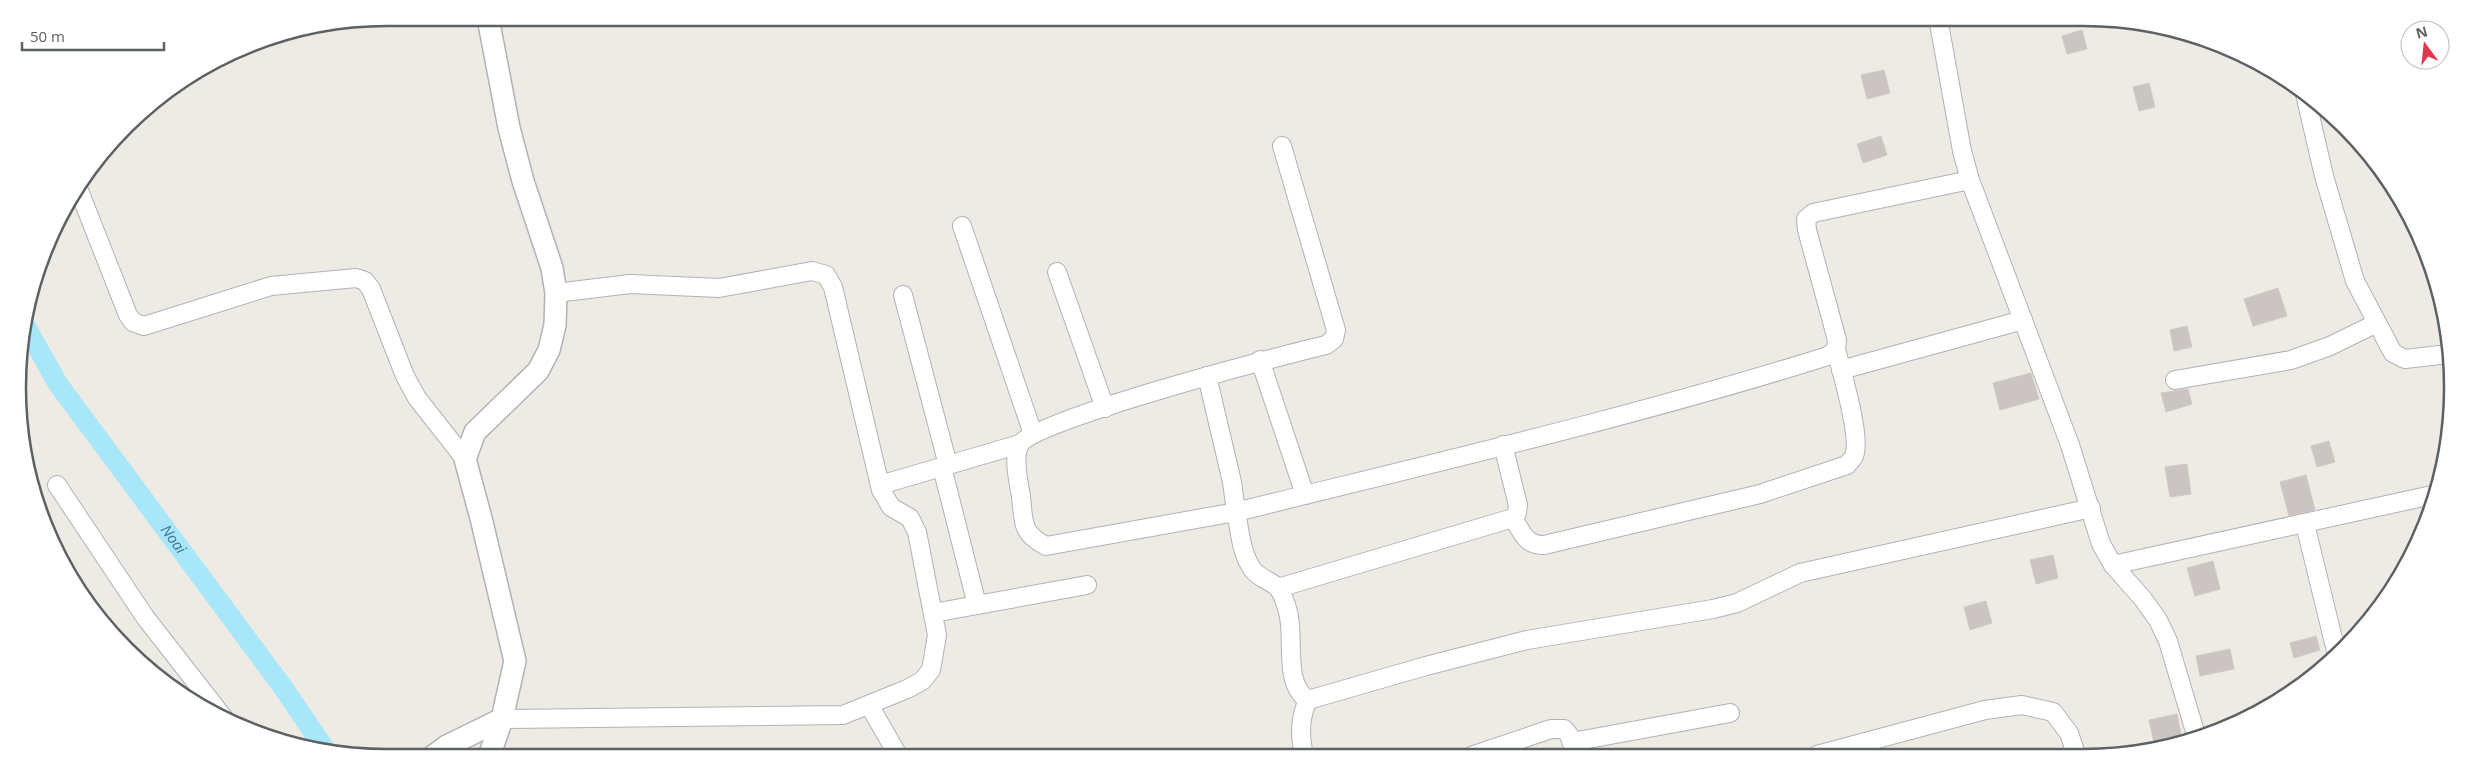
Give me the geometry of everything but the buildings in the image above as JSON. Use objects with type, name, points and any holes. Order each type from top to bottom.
[{"type":"street","points":[[465,459],[475,432],[538,371],[549,350],[555,325],[556,293],[552,268],[523,181],[510,128],[490,26]]},
{"type":"street","points":[[1939,26],[1962,151],[1970,180],[2070,445],[2101,544],[2112,565],[2143,599],[2158,620],[2168,641],[2195,731]]},
{"type":"street","points":[[2312,109],[2324,176],[2355,281],[2377,323],[2393,353],[2405,359],[2442,355]]},
{"type":"street","points":[[880,485],[1026,439],[1105,408],[1260,360],[1326,345],[1334,339],[1336,330],[1282,146]]},
{"type":"street","points":[[1513,518],[1528,542],[1534,546],[1544,545],[1760,494],[1847,465],[1854,457],[1856,446],[1854,425],[1836,349],[1837,340],[1807,230],[1806,219],[1813,213],[1970,180]]},
{"type":"street","points":[[81,196],[128,315],[138,325],[144,326],[271,286],[356,278],[365,281],[371,289],[405,376],[417,398],[465,459],[481,518],[515,662],[502,719],[492,749]]},
{"type":"street","points":[[962,226],[1026,439],[1016,456],[1024,524],[1030,538],[1046,546],[1236,512],[1503,445],[1764,376],[1828,356],[1836,349]]},
{"type":"street","points":[[443,749],[502,719],[844,714],[908,689],[922,681],[931,670],[937,635],[917,532],[910,518],[891,507],[880,485],[834,287],[826,275],[812,271],[719,288],[630,284],[556,293]]},
{"type":"street","points":[[1056,272],[1105,408]]},
{"type":"street","points":[[903,295],[977,605]]},
{"type":"street","points":[[1841,370],[2023,320]]},
{"type":"street","points":[[2175,380],[2291,360],[2330,346],[2377,323]]},
{"type":"street","points":[[1260,360],[1304,495]]},
{"type":"street","points":[[1207,376],[1232,482],[1245,555],[1254,571],[1265,581],[1278,588],[1289,616],[1292,665],[1297,688],[1301,696],[1308,700],[1426,666],[1527,640],[1713,609],[1737,602],[1800,572],[2091,508]]},
{"type":"street","points":[[1278,588],[1513,518],[1517,513],[1518,505],[1503,445]]},
{"type":"street","points":[[57,485],[145,617],[212,702]]},
{"type":"street","points":[[2112,565],[2427,496]]},
{"type":"street","points":[[2305,524],[2335,646]]},
{"type":"street","points":[[933,613],[1087,585]]},
{"type":"street","points":[[1303,749],[1300,735],[1302,712],[1308,700]]},
{"type":"street","points":[[868,705],[895,749]]},
{"type":"street","points":[[1839,749],[1985,710],[2022,705],[2053,712],[2069,733],[2074,749]]},
{"type":"street","points":[[1492,749],[1551,729],[1564,729],[1574,748],[1730,713]]},
{"type":"waterway","name":"Noai","points":[[30,334],[58,384],[282,686],[321,743]]}]
